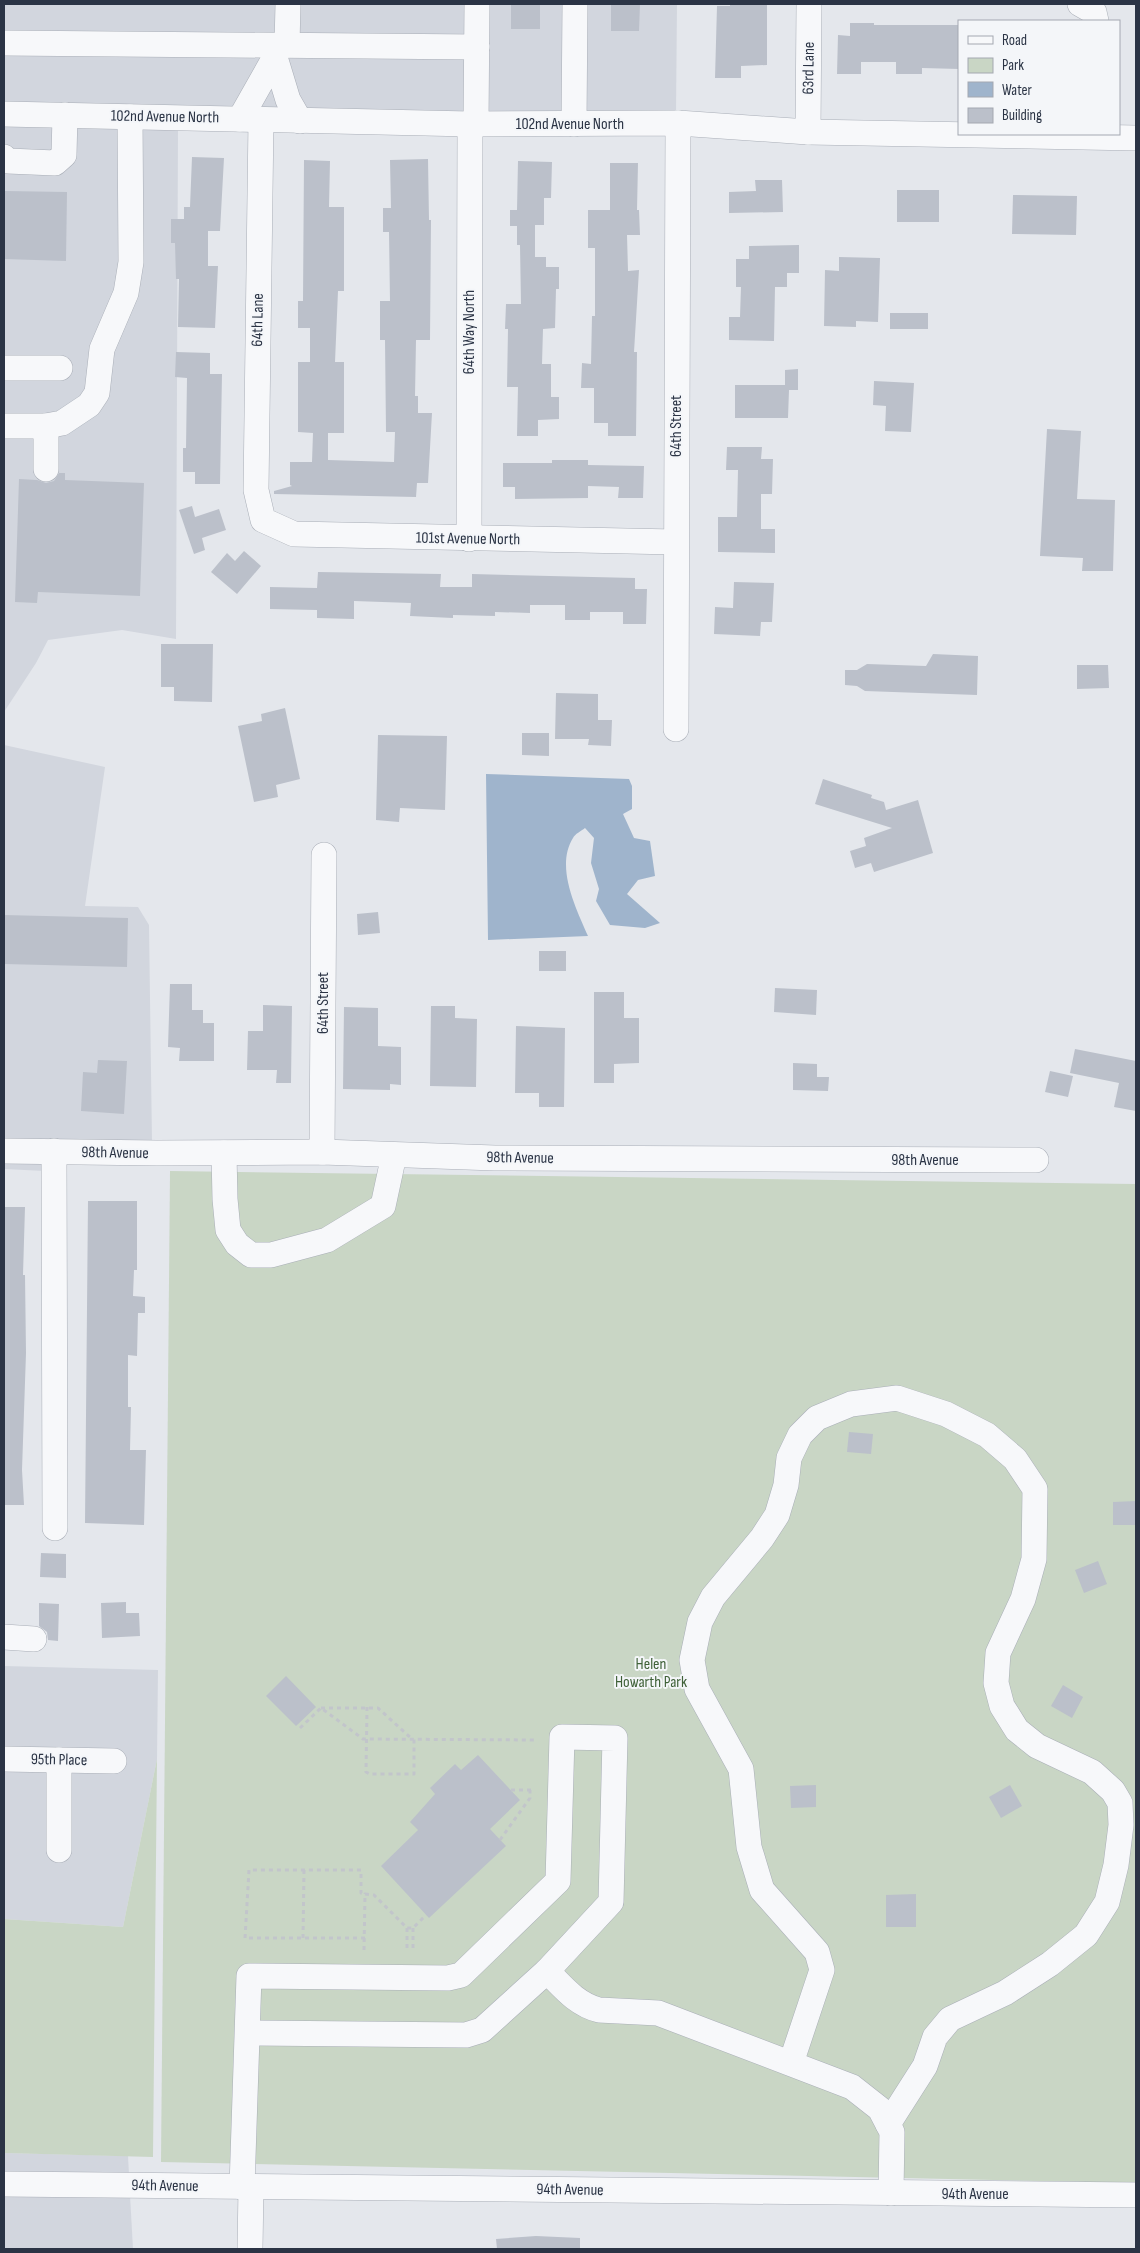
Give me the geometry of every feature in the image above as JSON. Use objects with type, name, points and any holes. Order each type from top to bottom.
[{"type":"street","points":[[251,119],[279,49],[288,4]]},
{"type":"street","name":"64th Way North","points":[[469,540],[473,124],[477,4]]},
{"type":"street","points":[[574,124],[575,4]]},
{"type":"street","name":"63rd Lane","points":[[808,132],[809,4]]},
{"type":"street","points":[[4,43],[279,49],[477,47]]},
{"type":"street","points":[[279,49],[288,100],[300,121]]},
{"type":"street","name":"102nd Avenue North","points":[[4,114],[473,124],[678,123],[808,132],[958,134]]},
{"type":"street","points":[[4,158],[8,161],[55,163],[64,155],[65,115]]},
{"type":"street","points":[[4,426],[46,426],[62,423],[90,405],[97,393],[102,349],[126,293],[131,262],[130,117]]},
{"type":"street","name":"64th Lane","points":[[251,119],[256,490],[263,520]]},
{"type":"street","name":"64th Street","points":[[676,729],[675,542],[678,123]]},
{"type":"street","name":"102nd Avenue North","points":[[1029,135],[1136,138]]},
{"type":"street","points":[[4,368],[60,368]]},
{"type":"street","points":[[46,426],[46,469]]},
{"type":"street","name":"101st Avenue North","points":[[263,520],[294,534],[469,540],[675,542]]},
{"type":"street","name":"64th Street","points":[[322,1152],[324,855]]},
{"type":"street","name":"98th Avenue","points":[[4,1151],[322,1152],[505,1158],[1036,1160]]},
{"type":"street","points":[[54,1152],[55,1528]]},
{"type":"street","points":[[224,1153],[228,1230],[236,1244],[251,1255],[271,1255],[327,1240],[383,1206],[394,1155]]},
{"type":"street","points":[[791,2063],[822,1970],[817,1952],[762,1890],[749,1847],[747,1808],[741,1769],[697,1689],[692,1660],[700,1622],[713,1596],[762,1538],[777,1514],[786,1485],[789,1458],[800,1435],[817,1418],[851,1404],[897,1398],[946,1414],[987,1435],[1015,1459],[1035,1489],[1034,1559],[1023,1599],[998,1653],[996,1683],[1002,1706],[1017,1730],[1036,1746],[1092,1772],[1113,1791],[1120,1803],[1121,1825],[1116,1865],[1107,1902],[1086,1935],[1050,1964],[1005,1993],[950,2019],[935,2037],[925,2066],[888,2124]]},
{"type":"street","points":[[4,1637],[34,1639]]},
{"type":"street","points":[[248,2033],[466,2035],[482,2030],[547,1971],[611,1902],[615,1738],[562,1737],[558,1881],[461,1976],[448,1978],[249,1976],[248,2033],[247,2187],[250,2249]]},
{"type":"street","name":"95th Place","points":[[4,1759],[114,1761]]},
{"type":"street","points":[[59,1850],[60,1760]]},
{"type":"street","points":[[547,1971],[575,2000],[590,2007],[599,2010],[658,2013],[852,2087],[880,2109],[892,2132],[891,2193]]},
{"type":"street","name":"94th Avenue","points":[[4,2184],[1136,2195]]},
{"type":"path","points":[[300,1728],[321,1708],[366,1707],[378,1708],[413,1739],[414,1774],[370,1774],[366,1772],[366,1707]]},
{"type":"path","points":[[321,1708],[363,1739],[536,1740]]},
{"type":"path","points":[[511,1790],[535,1790]]},
{"type":"path","points":[[500,1840],[530,1798],[530,1790]]},
{"type":"path","points":[[364,1938],[246,1938],[249,1870],[361,1870],[360,1893],[374,1894],[407,1928],[408,1950]]},
{"type":"path","points":[[303,1938],[304,1870]]},
{"type":"path","points":[[364,1950],[365,1894]]},
{"type":"path","points":[[413,1951],[413,1928],[426,1915]]},
{"type":"path","points":[[407,1928],[413,1928]]},
{"type":"shaded area","points":[[4,4],[566,4],[566,114],[4,104]]},
{"type":"shaded area","points":[[584,4],[677,4],[676,113],[583,114]]},
{"type":"shaded area","points":[[4,124],[178,128],[176,639],[122,630],[48,640],[36,663],[4,712]]},
{"type":"shaded area","points":[[4,745],[105,767],[85,906],[138,907],[149,925],[152,1143],[4,1141]]},
{"type":"shaded area","points":[[4,1161],[45,1161],[45,1171],[4,1169]]},
{"type":"shaded area","points":[[4,1666],[158,1670],[157,1759],[123,1927],[4,1919]]},
{"type":"shaded area","points":[[4,2153],[128,2156],[129,2175],[4,2174]]},
{"type":"shaded area","points":[[4,2193],[130,2195],[133,2249],[4,2249]]},
{"type":"green space","name":"Helen Howarth Park","points":[[170,1171],[1136,1184],[1136,2183],[161,2162]]},
{"type":"green space","points":[[157,1759],[153,2157],[4,2153],[4,1919],[123,1927]]},
{"type":"water","points":[[486,774],[629,779],[632,786],[632,809],[623,814],[634,838],[650,841],[655,876],[638,880],[627,894],[660,923],[645,928],[610,925],[596,901],[599,889],[591,863],[594,838],[585,828],[573,838],[568,849],[566,862],[569,887],[588,936],[488,940]]},
{"type":"building","points":[[511,4],[540,4],[540,29],[511,29]]},
{"type":"building","points":[[611,4],[640,4],[639,31],[611,31]]},
{"type":"building","points":[[730,4],[767,4],[767,65],[741,66],[741,78],[715,78],[717,6],[730,6]]},
{"type":"building","points":[[850,23],[874,23],[874,25],[958,25],[958,69],[922,68],[922,74],[896,74],[896,62],[861,62],[861,74],[837,74],[838,35],[850,36]]},
{"type":"building","points":[[192,157],[224,158],[220,231],[208,231],[208,266],[218,266],[215,328],[178,327],[179,279],[176,279],[175,243],[171,243],[171,219],[184,219],[184,207],[190,207]]},
{"type":"building","points":[[428,159],[429,220],[431,220],[430,340],[416,340],[415,396],[418,396],[418,413],[432,413],[428,483],[417,483],[416,497],[274,494],[274,491],[292,486],[290,485],[290,462],[312,462],[313,433],[298,432],[298,362],[310,362],[310,328],[298,328],[298,301],[303,301],[304,160],[330,161],[329,207],[344,207],[344,291],[338,291],[335,362],[344,362],[344,433],[328,433],[328,460],[394,462],[395,432],[386,432],[385,340],[380,340],[380,301],[390,301],[389,232],[383,232],[383,208],[391,208],[390,160]]},
{"type":"building","points":[[518,161],[552,162],[551,198],[544,198],[544,225],[535,225],[535,257],[546,257],[546,267],[559,267],[559,289],[556,289],[555,328],[543,329],[542,364],[551,364],[551,397],[559,397],[559,419],[538,420],[538,436],[517,436],[518,387],[507,387],[508,329],[505,329],[506,304],[521,304],[520,245],[517,245],[517,226],[510,226],[510,210],[517,210]]},
{"type":"building","points":[[610,163],[638,163],[637,210],[639,210],[640,235],[627,235],[628,271],[639,270],[634,352],[637,352],[636,436],[608,436],[608,423],[594,423],[594,388],[581,388],[582,363],[591,364],[592,316],[595,316],[595,248],[588,248],[588,210],[610,210]]},
{"type":"building","points":[[755,180],[782,180],[783,212],[729,213],[729,192],[756,191]]},
{"type":"building","points":[[897,190],[939,190],[939,222],[897,222]]},
{"type":"building","points":[[5,191],[67,192],[66,261],[4,259]]},
{"type":"building","points":[[1013,195],[1077,196],[1076,235],[1012,234]]},
{"type":"building","points":[[799,245],[799,273],[787,273],[787,287],[775,287],[774,341],[729,340],[729,317],[740,317],[741,287],[736,287],[736,259],[749,259],[749,246]]},
{"type":"building","points":[[839,257],[880,258],[878,322],[856,321],[856,327],[824,326],[825,270],[839,271]]},
{"type":"building","points":[[890,313],[928,313],[928,329],[890,329]]},
{"type":"building","points":[[176,352],[210,353],[210,374],[222,374],[220,484],[195,484],[195,472],[183,472],[183,448],[186,448],[187,378],[175,377]]},
{"type":"building","points":[[798,369],[798,390],[789,390],[788,418],[735,418],[735,385],[785,385],[785,370]]},
{"type":"building","points":[[874,381],[914,383],[911,432],[885,431],[886,406],[873,405]]},
{"type":"building","points":[[1047,429],[1081,431],[1077,499],[1115,500],[1113,571],[1082,571],[1083,558],[1040,556]]},
{"type":"building","points":[[727,447],[762,447],[761,459],[773,459],[772,494],[761,494],[761,529],[775,529],[775,553],[718,552],[718,517],[737,517],[738,470],[726,470]]},
{"type":"building","points":[[552,460],[588,460],[588,465],[644,466],[643,498],[618,498],[619,487],[588,486],[588,498],[515,499],[515,487],[503,487],[503,463],[552,463]]},
{"type":"building","points":[[59,473],[65,473],[65,480],[144,483],[140,596],[38,592],[37,603],[15,602],[19,479],[37,480],[46,483],[54,481]]},
{"type":"building","points":[[192,506],[195,517],[219,509],[226,530],[202,538],[205,550],[194,554],[179,510]]},
{"type":"building","points":[[244,551],[261,566],[237,594],[211,572],[227,553],[235,561]]},
{"type":"building","points":[[318,572],[441,574],[440,587],[472,587],[472,574],[635,578],[635,589],[647,589],[646,624],[623,624],[623,612],[590,612],[590,620],[565,620],[565,605],[530,605],[530,613],[495,612],[495,616],[453,615],[453,618],[410,616],[411,603],[354,601],[354,619],[317,618],[317,610],[270,609],[270,587],[317,588]]},
{"type":"building","points":[[734,582],[774,583],[772,622],[761,622],[760,636],[714,634],[715,607],[733,608]]},
{"type":"building","points":[[161,644],[213,644],[212,702],[174,701],[174,687],[161,687]]},
{"type":"building","points":[[933,654],[978,656],[977,695],[865,691],[857,686],[845,685],[845,670],[857,670],[867,664],[926,666]]},
{"type":"building","points":[[1077,665],[1108,665],[1109,688],[1077,689]]},
{"type":"building","points":[[556,693],[598,694],[598,720],[612,720],[611,746],[588,745],[589,739],[555,739]]},
{"type":"building","points":[[285,708],[300,779],[276,785],[278,797],[254,802],[238,726],[262,721],[261,714]]},
{"type":"building","points":[[522,733],[549,733],[549,756],[522,755]]},
{"type":"building","points":[[378,735],[447,736],[445,810],[400,808],[399,822],[376,820]]},
{"type":"building","points":[[823,779],[872,795],[871,798],[884,802],[886,810],[918,800],[933,853],[874,872],[871,863],[855,868],[850,851],[866,846],[864,838],[892,828],[815,804]]},
{"type":"building","points":[[378,912],[380,933],[358,935],[357,914]]},
{"type":"building","points":[[4,915],[128,918],[127,967],[4,964]]},
{"type":"building","points":[[539,951],[566,951],[566,971],[539,971]]},
{"type":"building","points":[[170,984],[192,984],[192,1010],[203,1010],[203,1023],[214,1023],[214,1061],[179,1061],[180,1048],[168,1047]]},
{"type":"building","points":[[775,988],[817,990],[816,1015],[774,1012]]},
{"type":"building","points":[[594,992],[624,992],[624,1018],[639,1018],[639,1063],[614,1064],[614,1083],[594,1083]]},
{"type":"building","points":[[263,1005],[292,1006],[291,1083],[276,1083],[277,1070],[247,1070],[248,1031],[263,1031]]},
{"type":"building","points":[[431,1006],[455,1006],[455,1018],[477,1019],[476,1087],[430,1086]]},
{"type":"building","points":[[344,1007],[378,1008],[378,1046],[401,1047],[401,1085],[390,1084],[390,1090],[343,1089]]},
{"type":"building","points":[[516,1026],[565,1028],[564,1107],[539,1107],[539,1093],[515,1093]]},
{"type":"building","points":[[1075,1049],[1136,1061],[1136,1111],[1114,1107],[1119,1083],[1070,1073]]},
{"type":"building","points":[[98,1060],[127,1061],[124,1114],[81,1111],[83,1072],[97,1073]]},
{"type":"building","points":[[793,1063],[817,1064],[817,1077],[829,1077],[828,1091],[793,1090]]},
{"type":"building","points":[[1050,1071],[1073,1076],[1068,1097],[1045,1092]]},
{"type":"building","points":[[88,1201],[137,1201],[137,1270],[134,1270],[133,1296],[145,1297],[145,1313],[138,1313],[137,1356],[128,1355],[128,1407],[131,1407],[130,1450],[146,1450],[144,1525],[85,1523]]},
{"type":"building","points":[[4,1207],[25,1207],[23,1275],[25,1275],[26,1353],[22,1470],[24,1505],[4,1505]]},
{"type":"building","points":[[849,1432],[873,1434],[871,1454],[847,1452]]},
{"type":"building","points":[[1136,1501],[1136,1525],[1113,1525],[1113,1502]]},
{"type":"building","points":[[41,1553],[66,1554],[66,1578],[40,1577]]},
{"type":"building","points":[[1098,1561],[1107,1584],[1084,1593],[1075,1570]]},
{"type":"building","points":[[126,1602],[126,1613],[139,1613],[140,1636],[102,1638],[101,1603]]},
{"type":"building","points":[[39,1603],[59,1604],[58,1641],[48,1640],[47,1632],[39,1626]]},
{"type":"building","points":[[286,1676],[316,1707],[296,1726],[266,1696]]},
{"type":"building","points":[[1063,1685],[1083,1697],[1072,1718],[1051,1706]]},
{"type":"building","points":[[478,1755],[520,1800],[490,1829],[506,1846],[429,1918],[381,1866],[418,1830],[410,1822],[435,1794],[430,1788],[455,1764],[461,1770]]},
{"type":"building","points":[[816,1785],[816,1807],[791,1808],[790,1786]]},
{"type":"building","points":[[1010,1785],[1022,1806],[1001,1818],[989,1797]]},
{"type":"building","points":[[916,1894],[916,1927],[886,1927],[886,1895]]},
{"type":"building","points":[[536,2236],[580,2238],[580,2249],[497,2249],[496,2239]]}]
